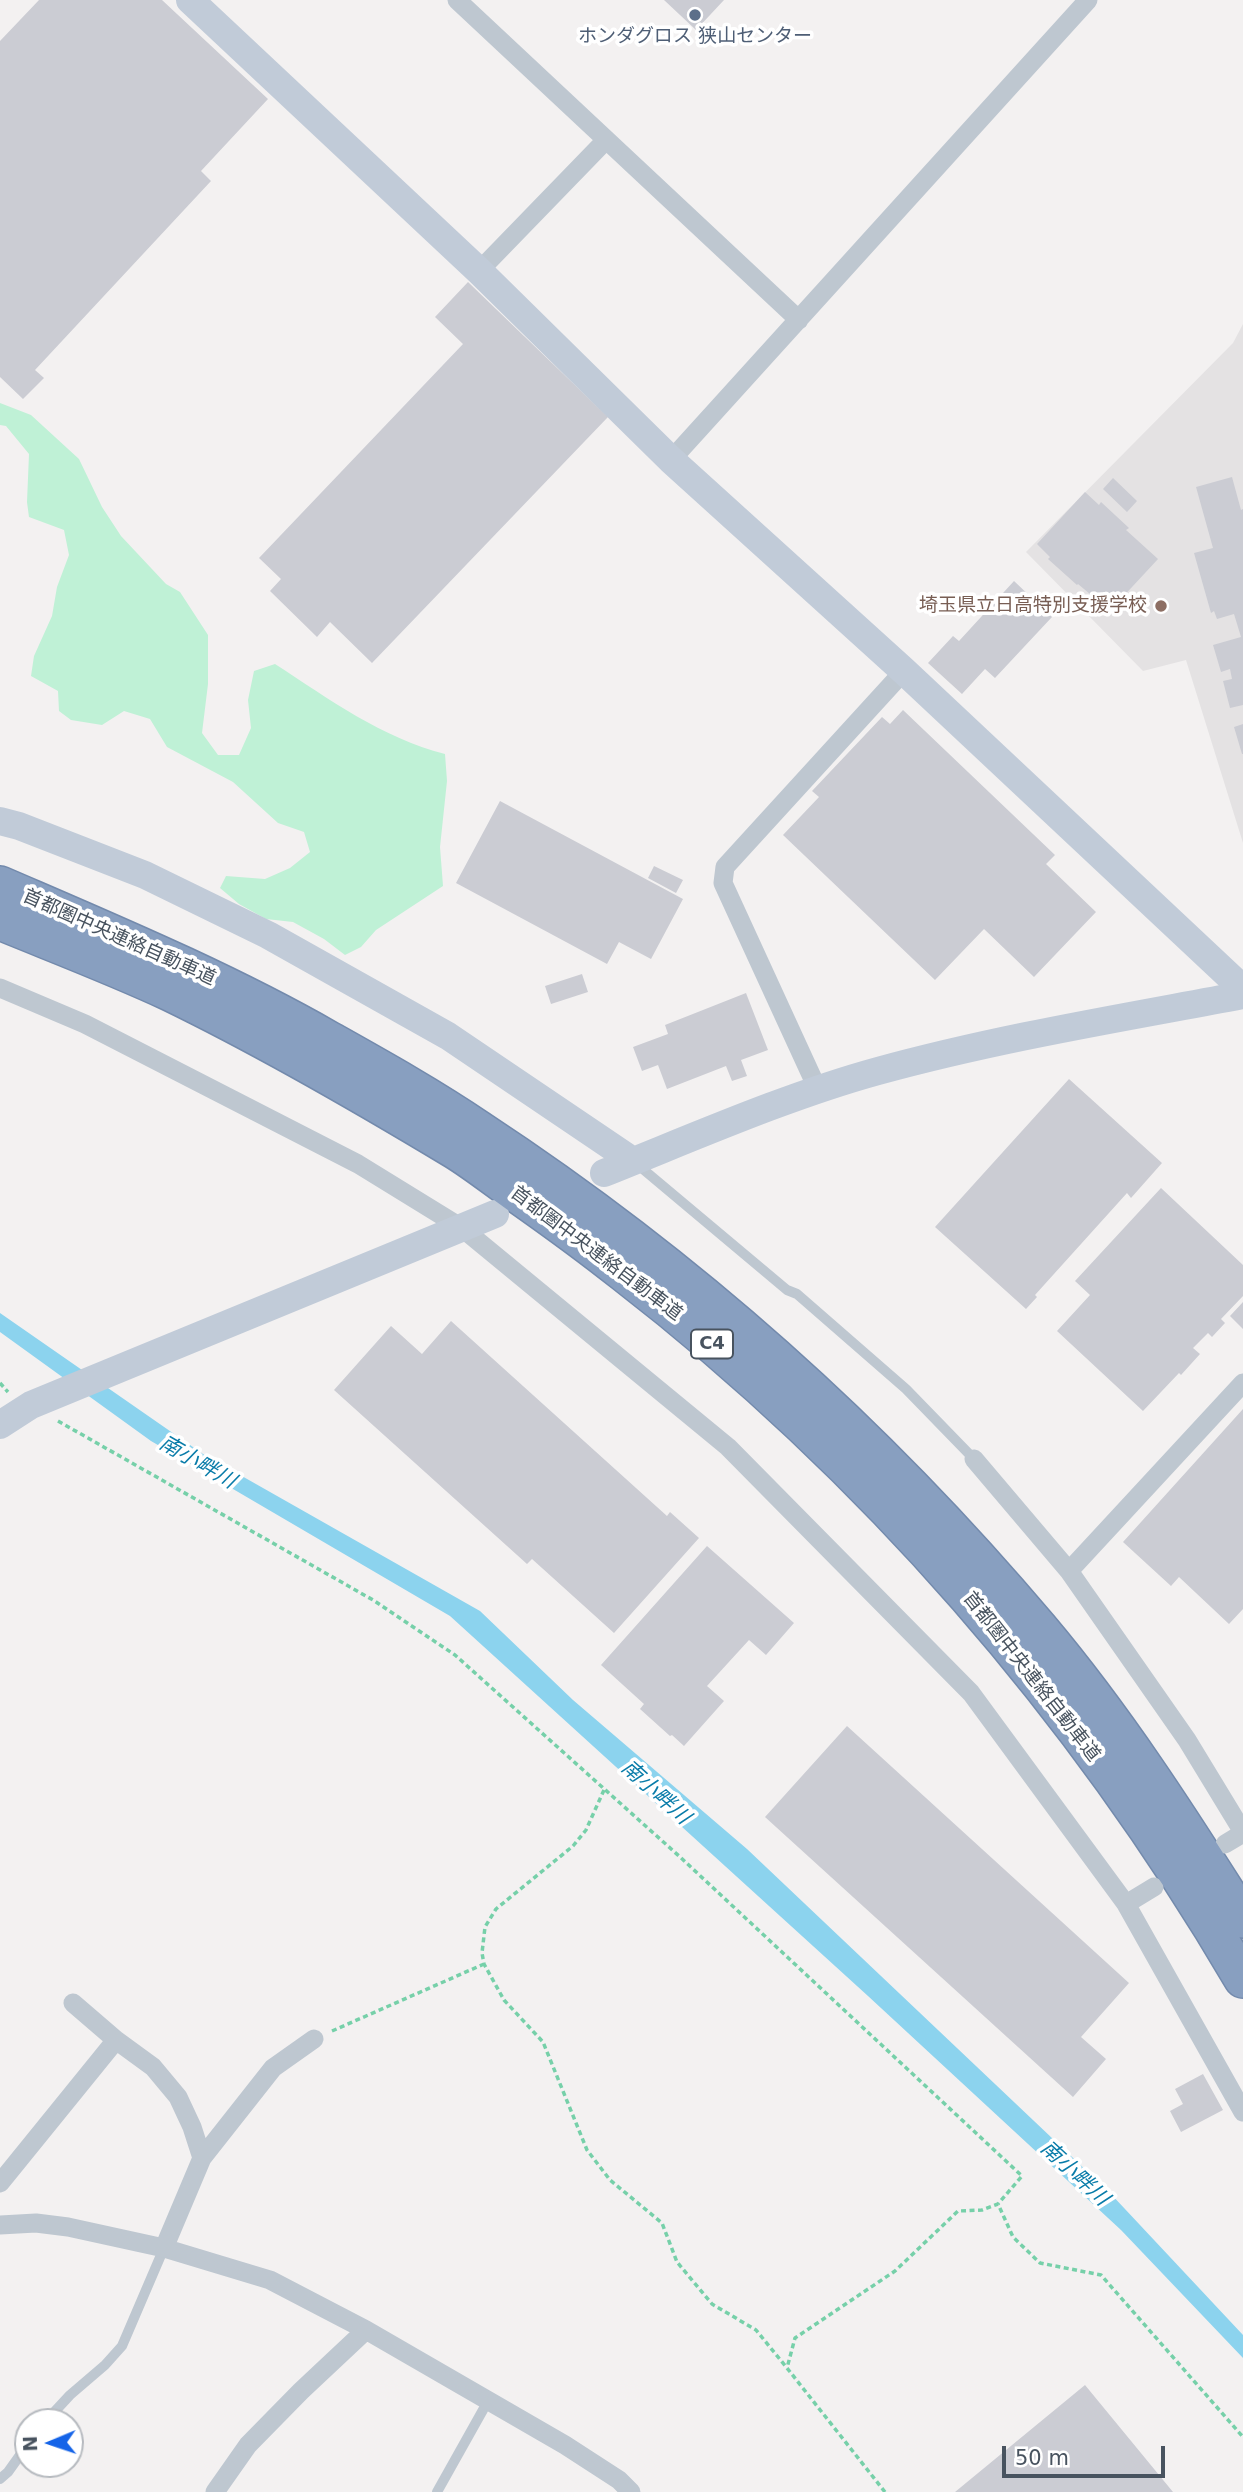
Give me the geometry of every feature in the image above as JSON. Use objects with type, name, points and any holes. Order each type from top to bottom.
[{"type":"highway","name":"首都圏中央連絡自動車道","points":[[0,885],[169,958],[326,1038],[476,1127],[600,1214],[694,1287],[783,1363],[864,1439],[944,1520],[1041,1630],[1125,1739],[1243,1919]]},
{"type":"highway","name":"首都圏中央連絡自動車道","points":[[0,920],[169,992],[323,1074],[458,1153],[586,1243],[673,1310],[758,1384],[840,1461],[921,1543],[1014,1649],[1164,1853],[1243,1979]]},
{"type":"street","points":[[190,0],[479,271],[671,460],[904,671],[1243,989]]},
{"type":"street","points":[[457,0],[799,320]]},
{"type":"street","points":[[671,460],[1088,0]]},
{"type":"street","points":[[479,271],[606,140]]},
{"type":"street","points":[[818,1090],[723,883],[725,867],[904,671]]},
{"type":"street","points":[[0,821],[145,875],[268,935],[448,1036],[633,1161]]},
{"type":"street","points":[[0,988],[85,1024],[358,1164],[461,1228],[728,1447],[971,1693],[1126,1904],[1243,2112]]},
{"type":"street","points":[[604,1173],[818,1090],[876,1072],[972,1048],[1243,995]]},
{"type":"street","points":[[0,1425],[32,1405],[495,1214]]},
{"type":"street","points":[[1069,1571],[1243,1383]]},
{"type":"street","points":[[974,1459],[1069,1571],[1187,1740],[1243,1833],[1225,1844]]},
{"type":"street","points":[[1126,1904],[1154,1887]]},
{"type":"street","points":[[73,2003],[153,2067],[178,2097],[202,2158]]},
{"type":"street","points":[[164,2248],[202,2158],[273,2068],[314,2039]]},
{"type":"street","points":[[0,2183],[116,2040]]},
{"type":"street","points":[[0,2225],[36,2223],[68,2227],[164,2248],[270,2280],[366,2330],[565,2445],[619,2480],[631,2492]]},
{"type":"street","points":[[215,2492],[248,2445],[366,2330]]},
{"type":"lane","points":[[633,1161],[787,1290],[797,1294],[859,1346],[906,1389],[974,1459]]},
{"type":"lane","points":[[57,2408],[122,2346],[164,2248]]},
{"type":"lane","points":[[436,2492],[488,2401]]},
{"type":"lane","points":[[0,2479],[14,2464]]},
{"type":"path","points":[[32,1405],[394,1614],[455,1655],[605,1789],[1022,2176],[998,2204],[982,2210],[958,2211],[895,2271],[795,2339],[787,2368]]},
{"type":"path","points":[[605,1789],[586,1830],[573,1846],[496,1909],[485,1927],[482,1953],[484,1964],[504,2000],[543,2042],[587,2150],[610,2180],[662,2223],[677,2262],[712,2304],[757,2330],[885,2492]]},
{"type":"path","points":[[314,2039],[484,1964]]},
{"type":"path","points":[[998,2204],[1013,2237],[1040,2263],[1101,2275],[1243,2437]]},
{"type":"shaded area","name":"埼玉県立日高特別支援学校","points":[[1243,324],[1243,843],[1186,660],[1143,671],[1026,552],[1233,343]]},
{"type":"green space","points":[[0,403],[31,415],[79,459],[102,507],[121,536],[166,584],[180,592],[208,635],[208,684],[202,733],[218,755],[239,755],[251,728],[248,700],[254,671],[275,664],[378,728],[445,754],[447,781],[440,847],[443,886],[376,930],[361,947],[345,955],[324,939],[293,922],[266,919],[239,904],[220,888],[226,876],[265,879],[290,868],[310,852],[304,832],[278,823],[233,782],[167,747],[150,719],[124,711],[102,725],[71,720],[59,711],[58,691],[31,676],[34,656],[52,616],[57,587],[69,555],[64,530],[29,517],[29,454],[6,426],[0,425]]},
{"type":"water","name":"南小畔川","points":[[0,1313],[203,1454],[480,1611],[573,1700],[747,1849],[1110,2193],[1243,2335],[1243,2358],[1121,2230],[450,1616],[151,1441],[0,1332]]},
{"type":"building","points":[[39,0],[162,0],[268,99],[201,171],[211,181],[35,370],[44,378],[23,399],[0,377],[0,41]]},
{"type":"building","name":"ホンダグロス 狭山センター","points":[[664,0],[724,0],[696,30]]},
{"type":"building","points":[[468,282],[608,417],[372,663],[330,622],[317,637],[270,591],[281,579],[259,558],[463,344],[435,317]]},
{"type":"building","points":[[1232,477],[1241,510],[1243,509],[1243,705],[1230,708],[1223,681],[1232,679],[1230,669],[1221,672],[1213,645],[1241,637],[1234,614],[1217,619],[1214,611],[1211,613],[1194,553],[1213,548],[1196,487]]},
{"type":"building","points":[[1113,478],[1137,501],[1127,512],[1103,489]]},
{"type":"building","points":[[1085,492],[1099,505],[1101,502],[1129,528],[1126,530],[1158,559],[1106,615],[1086,597],[1090,594],[1048,559],[1050,557],[1037,544]]},
{"type":"building","points":[[1014,581],[1052,617],[995,678],[985,669],[962,694],[928,663],[953,636],[959,641]]},
{"type":"building","points":[[903,710],[1055,855],[1046,864],[1096,912],[1034,977],[984,929],[935,980],[783,835],[819,797],[812,791],[882,717],[890,724]]},
{"type":"building","points":[[1243,724],[1243,754],[1242,754],[1234,727]]},
{"type":"building","points":[[500,801],[683,899],[651,959],[619,942],[607,964],[456,883]]},
{"type":"building","points":[[654,866],[683,880],[676,893],[648,878]]},
{"type":"building","points":[[582,974],[588,992],[551,1004],[545,986]]},
{"type":"building","points":[[746,993],[768,1050],[741,1060],[747,1076],[732,1081],[726,1066],[667,1089],[658,1065],[642,1071],[633,1047],[668,1034],[665,1025]]},
{"type":"building","points":[[1069,1079],[1162,1163],[1131,1198],[1127,1193],[1035,1295],[1037,1297],[1026,1309],[935,1227]]},
{"type":"building","points":[[1161,1188],[1243,1265],[1243,1296],[1221,1319],[1225,1323],[1212,1337],[1208,1333],[1193,1348],[1200,1354],[1143,1411],[1057,1331],[1090,1295],[1075,1281]]},
{"type":"building","points":[[1243,1302],[1243,1329],[1230,1316]]},
{"type":"building","points":[[451,1321],[667,1516],[670,1512],[699,1538],[614,1633],[532,1559],[527,1564],[334,1390],[391,1326],[422,1354]]},
{"type":"building","points":[[1243,1409],[1243,1609],[1229,1624],[1179,1577],[1171,1586],[1123,1542]]},
{"type":"building","points":[[707,1546],[794,1623],[766,1655],[749,1640],[707,1686],[724,1701],[684,1746],[640,1709],[644,1704],[601,1665]]},
{"type":"building","points":[[847,1726],[1129,1983],[1081,2037],[1106,2059],[1073,2097],[765,1817]]},
{"type":"building","points":[[1203,2074],[1223,2110],[1181,2132],[1170,2111],[1183,2104],[1175,2089]]},
{"type":"building","points":[[1085,2385],[1173,2492],[955,2492]]},
{"type":"place","name":"ホンダグロス 狭山センター","points":[[695,15]]},
{"type":"place","name":"埼玉県立日高特別支援学校","points":[[1161,606]]}]
